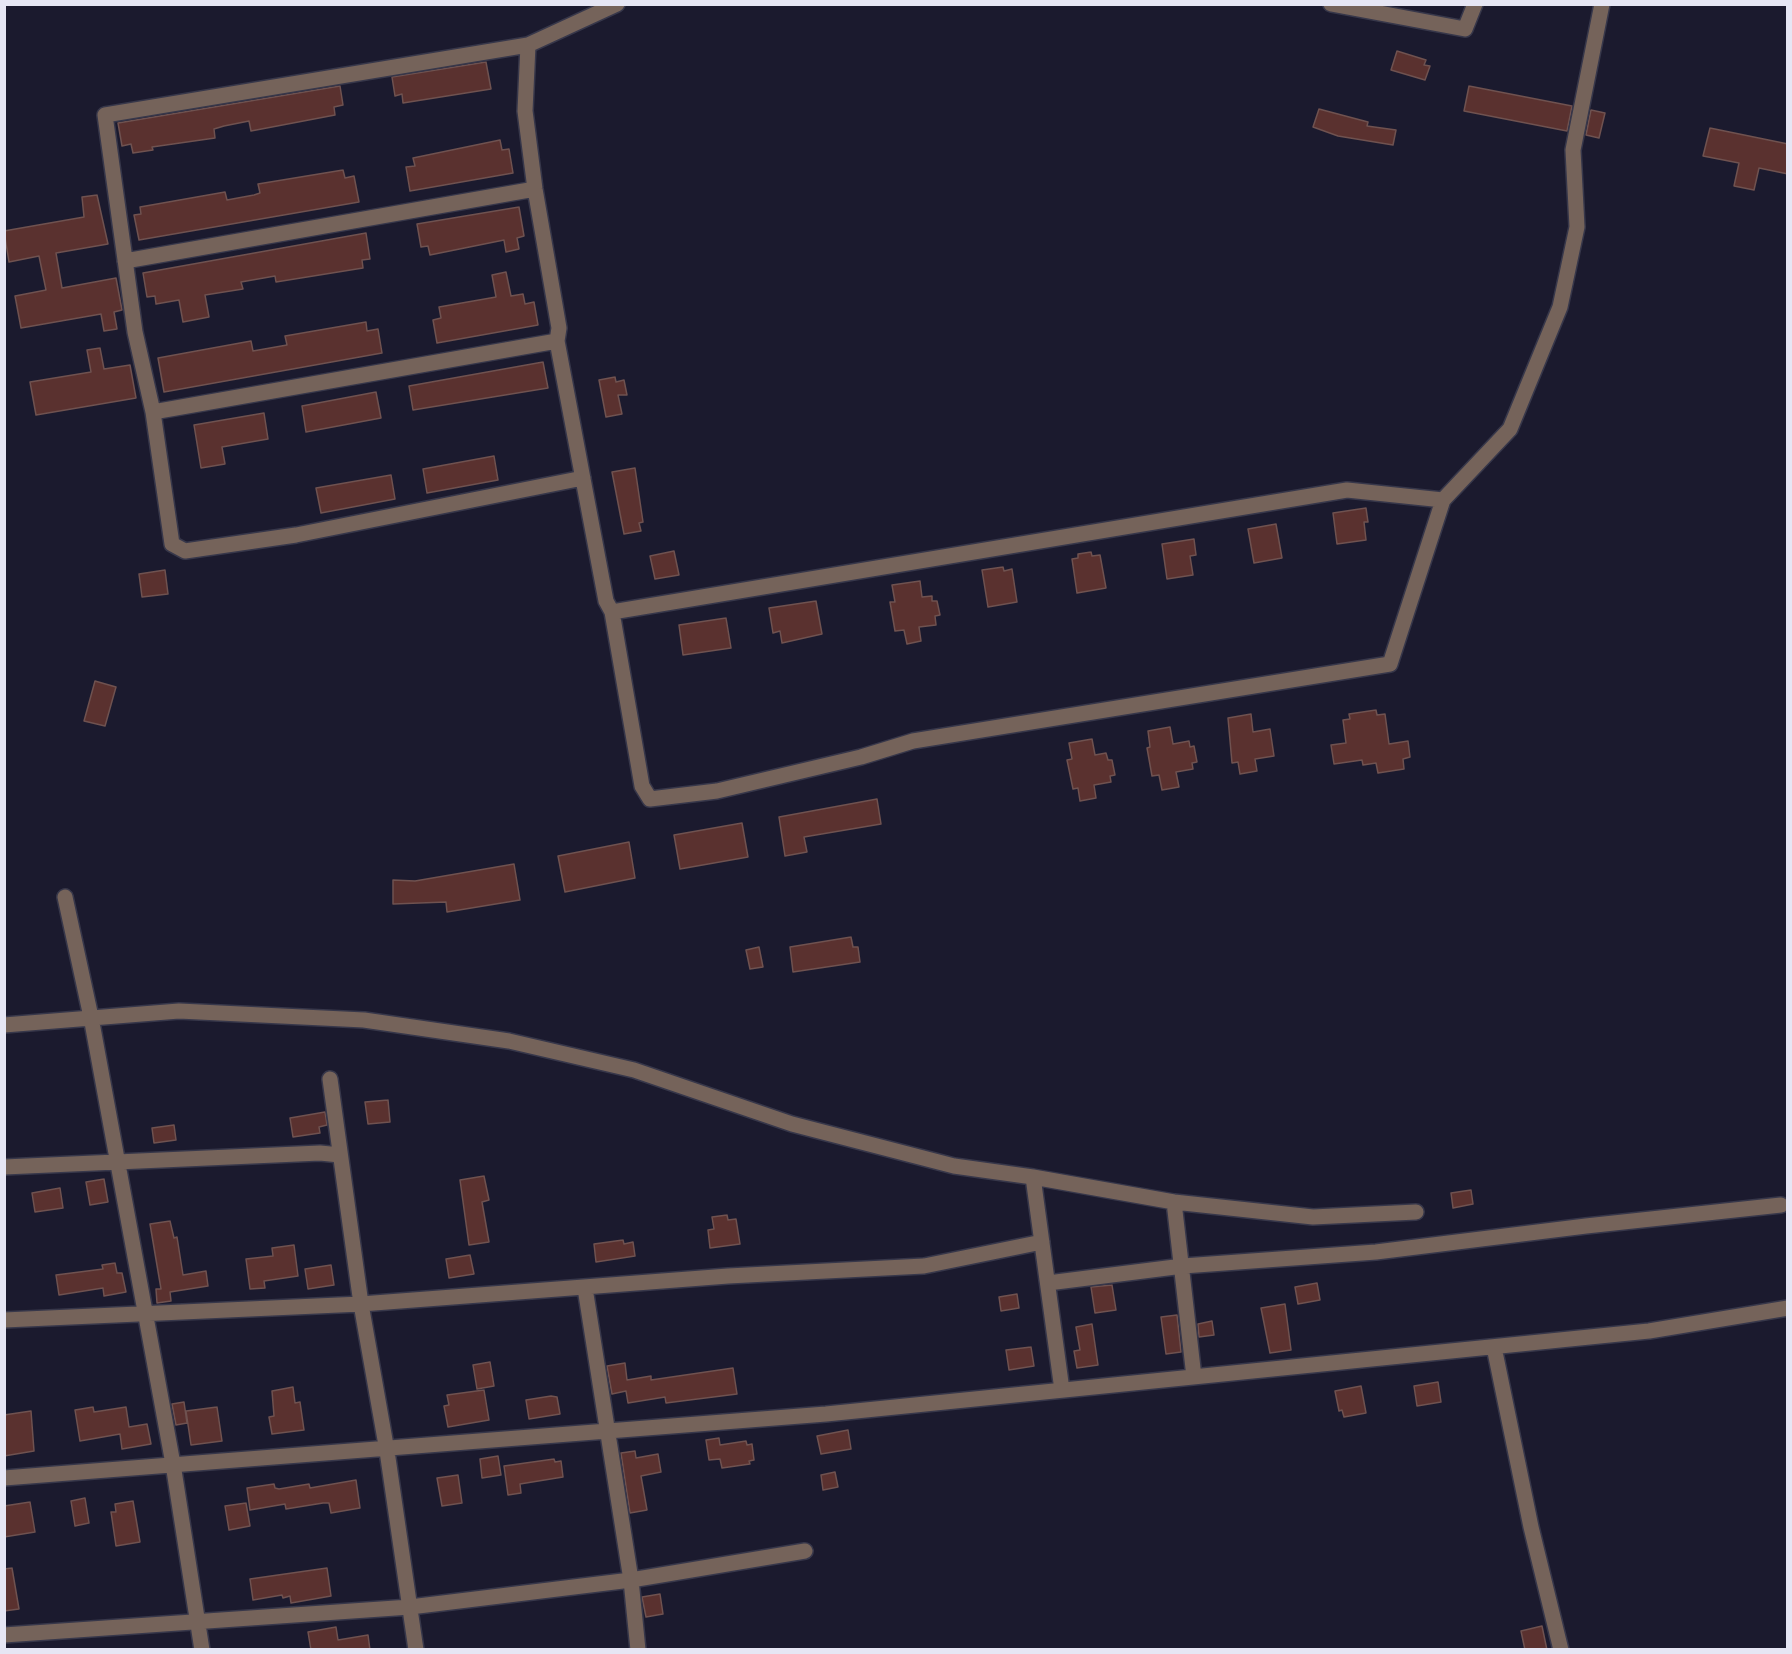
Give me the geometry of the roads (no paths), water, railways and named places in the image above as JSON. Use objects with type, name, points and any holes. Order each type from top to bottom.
[{"type":"street","points":[[583,478],[296,535],[185,551],[172,544],[153,412],[135,332],[105,115],[528,45],[617,4]]},
{"type":"street","points":[[1331,4],[1465,29],[1475,4]]},
{"type":"street","points":[[528,45],[525,111],[535,189],[560,328],[557,341],[606,601],[612,612],[642,786],[650,799],[717,791],[861,757],[913,741],[1390,664],[1443,500],[1510,429],[1560,307],[1578,227],[1573,150],[1602,4]]},
{"type":"street","points":[[125,261],[535,189]]},
{"type":"street","points":[[153,412],[557,341]]},
{"type":"street","points":[[612,612],[1347,490],[1443,500]]},
{"type":"street","points":[[65,897],[91,1017],[172,1465],[202,1650]]},
{"type":"street","points":[[4,1025],[179,1011],[364,1020],[509,1041],[634,1070],[792,1124],[954,1166],[1033,1177],[1174,1202],[1313,1217],[1416,1212]]},
{"type":"street","points":[[330,1079],[361,1304],[386,1448],[416,1650]]},
{"type":"street","points":[[4,1167],[320,1153],[340,1155]]},
{"type":"street","points":[[1033,1177],[1062,1390]]},
{"type":"street","points":[[1174,1202],[1194,1377]]},
{"type":"street","points":[[1047,1283],[1183,1266],[1376,1252],[1780,1205]]},
{"type":"street","points":[[4,1320],[361,1304],[728,1276],[924,1266],[1042,1242]]},
{"type":"street","points":[[585,1288],[631,1581],[638,1650]]},
{"type":"street","points":[[4,1478],[826,1414],[1649,1331],[1788,1308]]},
{"type":"street","points":[[1494,1347],[1531,1527],[1561,1650]]},
{"type":"street","points":[[4,1635],[410,1607],[631,1581],[805,1551]]}]
